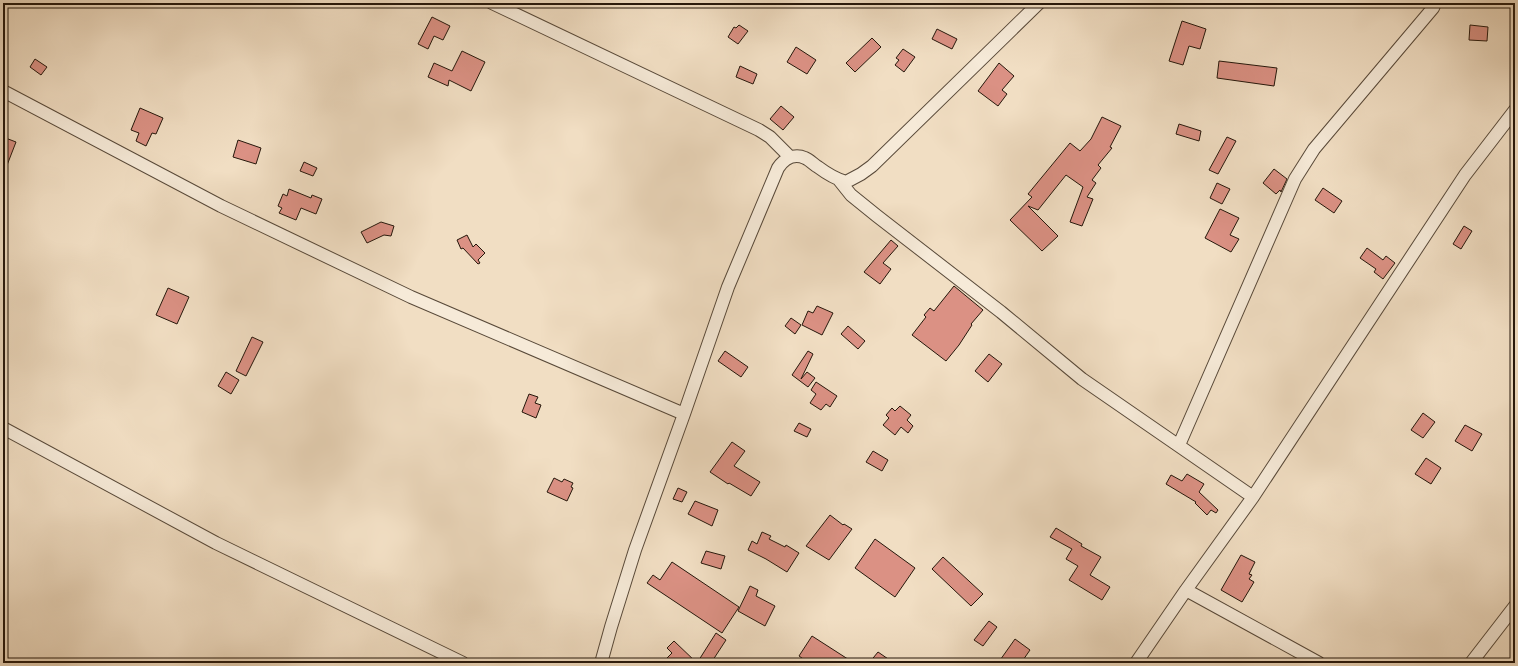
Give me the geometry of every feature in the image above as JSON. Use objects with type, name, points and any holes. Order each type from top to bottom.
[{"type":"street","points":[[492,3],[759,130],[790,157]]},
{"type":"street","points":[[601,663],[635,550],[728,287],[778,168],[783,161],[790,157],[805,158],[839,180],[846,182],[861,174],[872,166],[1039,3]]},
{"type":"street","points":[[1179,445],[1295,179],[1314,149],[1433,8],[1435,3]]},
{"type":"street","points":[[3,91],[221,206],[404,294],[684,414]]},
{"type":"street","points":[[1136,663],[1253,497],[1466,175],[1515,110]]},
{"type":"street","points":[[839,180],[851,194],[877,216],[994,307],[1082,379],[1253,497]]},
{"type":"street","points":[[3,428],[216,543],[463,663]]},
{"type":"street","points":[[1186,590],[1319,663]]},
{"type":"street","points":[[1471,663],[1515,606]]},
{"type":"building","points":[[432,17],[450,26],[443,40],[434,36],[428,49],[418,44]]},
{"type":"building","points":[[1182,21],[1206,29],[1200,49],[1189,46],[1183,65],[1169,61]]},
{"type":"building","points":[[739,25],[748,31],[738,44],[728,37],[734,27],[736,28]]},
{"type":"building","points":[[1470,25],[1488,27],[1487,41],[1469,40]]},
{"type":"building","points":[[937,29],[957,39],[952,49],[932,39]]},
{"type":"building","points":[[872,38],[881,47],[855,72],[846,63]]},
{"type":"building","points":[[796,47],[816,60],[807,74],[787,62]]},
{"type":"building","points":[[903,49],[915,57],[904,72],[895,65],[899,60],[896,58]]},
{"type":"building","points":[[462,51],[485,62],[471,91],[449,80],[448,86],[428,77],[434,63],[452,71]]},
{"type":"building","points":[[35,59],[47,67],[41,75],[30,67]]},
{"type":"building","points":[[1219,61],[1277,68],[1274,86],[1217,78]]},
{"type":"building","points":[[999,63],[1014,76],[1002,90],[1007,94],[998,106],[978,91]]},
{"type":"building","points":[[740,66],[757,74],[753,84],[736,77]]},
{"type":"building","points":[[781,106],[794,117],[783,130],[770,119]]},
{"type":"building","points":[[140,108],[163,118],[156,134],[152,133],[146,146],[136,141],[139,133],[131,130]]},
{"type":"building","points":[[1102,117],[1121,126],[1110,147],[1112,148],[1098,165],[1101,168],[1092,180],[1096,183],[1087,197],[1093,199],[1082,226],[1070,222],[1083,187],[1066,175],[1038,210],[1028,206],[1058,236],[1042,251],[1010,220],[1032,197],[1028,194],[1070,143],[1080,151],[1091,139]]},
{"type":"building","points":[[1179,124],[1201,131],[1199,141],[1176,134]]},
{"type":"building","points":[[3,137],[16,142],[4,173],[3,173]]},
{"type":"building","points":[[1227,137],[1236,141],[1218,174],[1209,170]]},
{"type":"building","points":[[238,140],[261,148],[256,164],[233,157]]},
{"type":"building","points":[[304,162],[317,168],[313,176],[300,171]]},
{"type":"building","points":[[1274,169],[1287,179],[1281,192],[1280,190],[1276,194],[1263,183]]},
{"type":"building","points":[[1217,183],[1230,189],[1222,204],[1210,198]]},
{"type":"building","points":[[1323,188],[1342,201],[1334,213],[1315,200]]},
{"type":"building","points":[[289,189],[311,198],[312,195],[322,199],[316,214],[301,208],[296,220],[279,213],[282,208],[278,206],[283,194],[287,196]]},
{"type":"building","points":[[1220,209],[1239,218],[1230,235],[1239,239],[1231,252],[1205,238]]},
{"type":"building","points":[[381,222],[394,226],[391,236],[384,235],[367,243],[361,232]]},
{"type":"building","points":[[1464,226],[1472,231],[1461,249],[1453,244]]},
{"type":"building","points":[[467,235],[473,247],[476,244],[485,253],[478,260],[480,263],[478,264],[463,248],[461,249],[457,240]]},
{"type":"building","points":[[891,240],[898,246],[883,263],[891,269],[880,284],[864,272]]},
{"type":"building","points":[[1367,248],[1383,260],[1386,256],[1395,263],[1383,279],[1374,272],[1376,269],[1360,258]]},
{"type":"building","points":[[954,286],[983,310],[971,324],[972,325],[959,345],[946,361],[912,335],[926,317],[924,315],[930,308],[934,311]]},
{"type":"building","points":[[168,288],[189,297],[177,324],[156,315]]},
{"type":"building","points":[[817,306],[833,313],[822,335],[802,325],[808,311],[813,313]]},
{"type":"building","points":[[791,318],[801,325],[795,334],[785,326]]},
{"type":"building","points":[[848,326],[865,341],[858,349],[841,334]]},
{"type":"building","points":[[252,337],[263,342],[246,376],[236,371]]},
{"type":"building","points":[[725,351],[748,367],[741,377],[718,361]]},
{"type":"building","points":[[808,351],[813,354],[801,379],[807,372],[815,378],[808,387],[792,375]]},
{"type":"building","points":[[989,354],[1002,364],[988,382],[975,371]]},
{"type":"building","points":[[226,372],[239,380],[231,394],[218,386]]},
{"type":"building","points":[[816,382],[837,396],[830,407],[826,404],[821,410],[810,403],[816,394],[811,390]]},
{"type":"building","points":[[529,394],[538,397],[535,403],[541,405],[536,418],[522,412]]},
{"type":"building","points":[[900,406],[911,415],[907,420],[913,426],[908,433],[901,427],[895,435],[883,425],[889,418],[886,415],[892,408],[895,411]]},
{"type":"building","points":[[1423,413],[1435,422],[1423,438],[1411,430]]},
{"type":"building","points":[[799,423],[811,429],[807,437],[794,431]]},
{"type":"building","points":[[1465,425],[1482,434],[1472,451],[1455,441]]},
{"type":"building","points":[[732,442],[745,451],[734,466],[760,482],[751,496],[729,483],[728,484],[710,472]]},
{"type":"building","points":[[873,451],[888,460],[882,471],[866,462]]},
{"type":"building","points":[[1426,458],[1441,468],[1431,484],[1415,474]]},
{"type":"building","points":[[1187,474],[1204,484],[1199,492],[1218,510],[1216,513],[1211,510],[1207,515],[1195,503],[1196,502],[1166,484],[1171,475],[1182,481]]},
{"type":"building","points":[[554,478],[562,482],[564,479],[573,483],[571,487],[573,488],[567,501],[547,492]]},
{"type":"building","points":[[678,488],[687,492],[682,502],[673,499]]},
{"type":"building","points":[[695,501],[718,510],[712,526],[688,514]]},
{"type":"building","points":[[830,515],[843,525],[844,524],[852,529],[829,560],[806,546]]},
{"type":"building","points":[[1056,528],[1082,544],[1081,546],[1101,557],[1090,575],[1110,587],[1102,600],[1069,580],[1078,566],[1066,559],[1072,549],[1050,537]]},
{"type":"building","points":[[762,532],[771,536],[769,539],[785,547],[786,545],[799,553],[787,572],[748,550],[752,541],[757,544]]},
{"type":"building","points":[[875,539],[915,568],[895,597],[855,568]]},
{"type":"building","points":[[706,551],[725,556],[721,569],[701,563]]},
{"type":"building","points":[[1241,555],[1255,562],[1249,574],[1252,575],[1249,579],[1254,582],[1242,602],[1221,590]]},
{"type":"building","points":[[943,557],[983,594],[971,606],[932,569]]},
{"type":"building","points":[[672,562],[739,607],[722,633],[647,583],[653,575],[660,580]]},
{"type":"building","points":[[750,586],[758,590],[756,596],[775,606],[765,626],[738,611]]},
{"type":"building","points":[[989,621],[997,627],[983,646],[974,640]]},
{"type":"building","points":[[716,633],[726,640],[711,663],[697,663]]},
{"type":"building","points":[[812,636],[854,663],[809,663],[799,656]]},
{"type":"building","points":[[1015,639],[1030,650],[1021,663],[998,663]]},
{"type":"building","points":[[674,641],[697,663],[662,663],[672,653],[667,648]]},
{"type":"building","points":[[878,652],[894,663],[869,663]]}]
